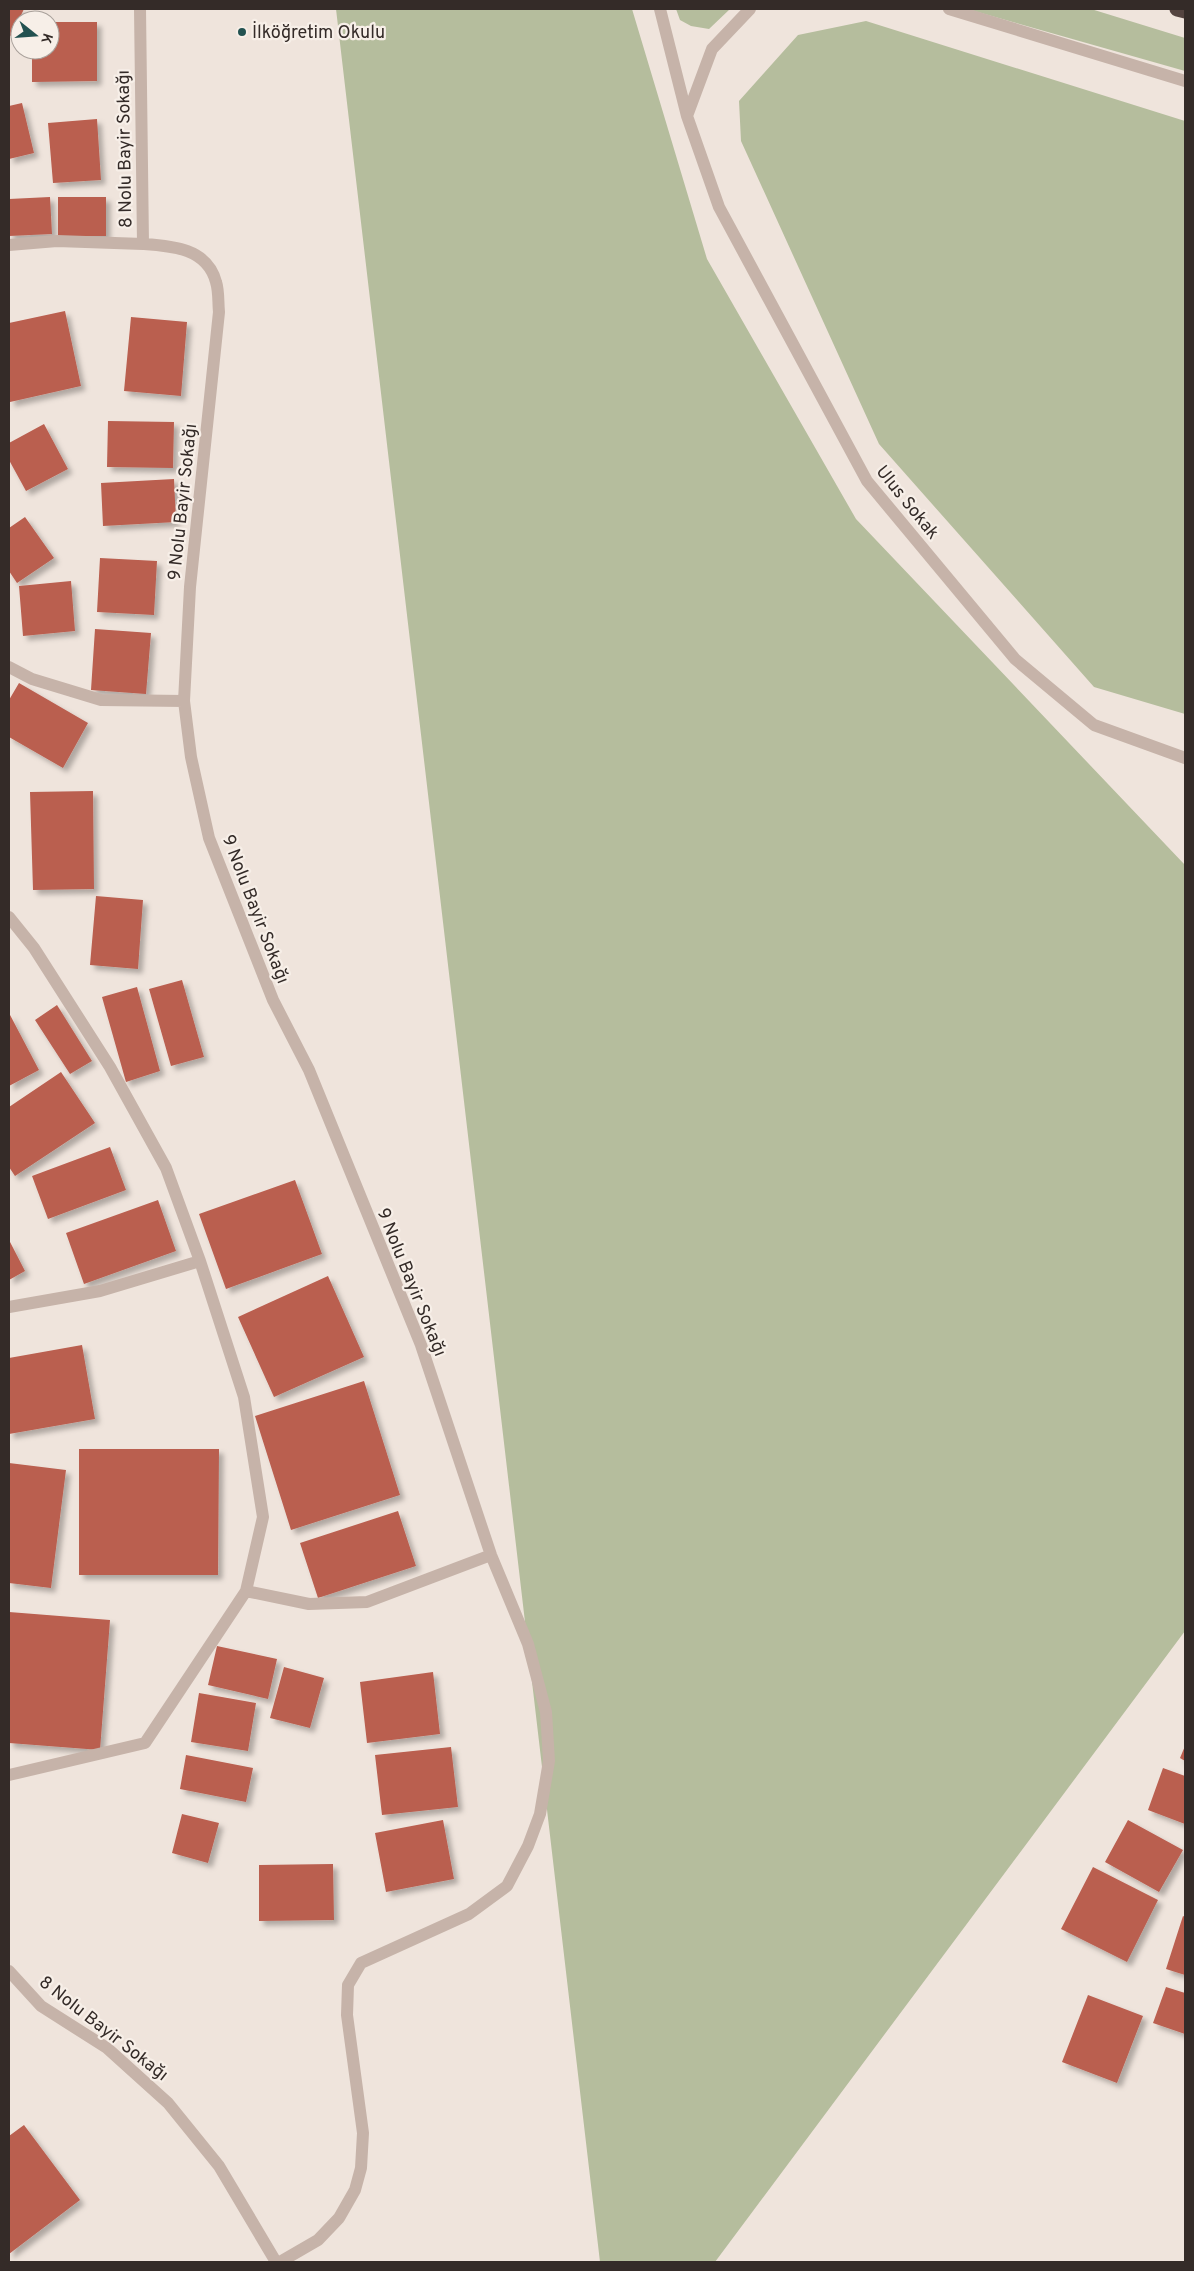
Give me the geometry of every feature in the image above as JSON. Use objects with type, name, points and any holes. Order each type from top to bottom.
[{"type":"highway","points":[[1177,9],[1185,11]]},
{"type":"street","name":"8 Nolu Bayir Sokağı","points":[[9,246],[57,241],[143,244],[140,9]]},
{"type":"street","name":"Ulus Sokak","points":[[660,9],[687,116],[719,207],[867,481],[1015,659],[1094,725],[1185,758]]},
{"type":"street","points":[[687,116],[712,49],[750,9]]},
{"type":"street","points":[[949,9],[1185,81]]},
{"type":"street","name":"9 Nolu Bayir Sokağı","points":[[143,244],[169,246],[193,251],[206,263],[216,281],[219,312],[190,587],[184,701],[191,757],[209,838],[273,1000],[309,1070],[377,1242],[404,1302],[491,1555],[528,1644],[546,1712],[549,1761],[540,1814],[528,1846],[507,1886],[469,1914],[361,1963],[348,1985],[347,2014],[363,2133],[361,2168],[355,2190],[339,2218],[318,2240],[278,2262]]},
{"type":"street","points":[[9,667],[32,680],[101,700],[184,701]]},
{"type":"street","points":[[9,917],[34,948],[110,1067],[161,1159],[200,1261],[244,1397],[263,1518],[246,1591],[145,1743],[9,1775]]},
{"type":"street","points":[[9,1307],[100,1291],[200,1261]]},
{"type":"street","points":[[246,1591],[309,1604],[367,1602],[491,1555]]},
{"type":"street","name":"8 Nolu Bayir Sokağı","points":[[9,1971],[41,2006],[107,2048],[168,2102],[219,2166],[278,2262]]},
{"type":"green space","points":[[336,9],[632,9],[707,259],[856,519],[1185,865],[1185,1631],[715,2262],[600,2262]]},
{"type":"green space","points":[[676,9],[730,9],[709,29],[691,26],[680,20]]},
{"type":"green space","points":[[967,9],[1091,9],[1185,38],[1185,71]]},
{"type":"green space","points":[[866,21],[1185,121],[1185,714],[1094,687],[879,444],[741,141],[739,101],[798,35]]},
{"type":"building","points":[[9,9],[24,9],[10,10],[9,35]]},
{"type":"building","points":[[60,22],[97,22],[97,81],[32,82],[32,60],[60,60]]},
{"type":"building","points":[[22,103],[34,153],[9,159],[9,106]]},
{"type":"building","points":[[97,119],[101,180],[53,183],[48,123]]},
{"type":"building","points":[[50,197],[52,234],[9,236],[9,199]]},
{"type":"building","points":[[58,197],[106,197],[106,236],[58,236]]},
{"type":"building","points":[[65,311],[81,386],[10,402],[9,323]]},
{"type":"building","points":[[131,317],[187,322],[181,396],[124,391]]},
{"type":"building","points":[[108,421],[174,422],[173,468],[107,467]]},
{"type":"building","points":[[44,424],[68,469],[26,491],[9,460],[9,443]]},
{"type":"building","points":[[174,479],[176,522],[103,526],[101,483]]},
{"type":"building","points":[[25,517],[54,558],[17,583],[9,571],[9,528]]},
{"type":"building","points":[[100,558],[157,561],[154,615],[97,612]]},
{"type":"building","points":[[71,581],[75,631],[23,636],[19,586]]},
{"type":"building","points":[[95,629],[151,633],[146,694],[91,690]]},
{"type":"building","points":[[19,683],[88,723],[63,768],[9,737],[9,700]]},
{"type":"building","points":[[93,791],[94,889],[33,890],[30,792]]},
{"type":"building","points":[[96,896],[143,900],[138,969],[90,965]]},
{"type":"building","points":[[182,980],[204,1057],[171,1066],[149,989]]},
{"type":"building","points":[[137,987],[160,1071],[126,1082],[102,997]]},
{"type":"building","points":[[57,1005],[92,1061],[70,1074],[35,1020]]},
{"type":"building","points":[[9,1013],[39,1070],[9,1086]]},
{"type":"building","points":[[61,1072],[95,1123],[15,1176],[9,1167],[9,1107]]},
{"type":"building","points":[[110,1147],[126,1190],[48,1219],[32,1176]]},
{"type":"building","points":[[295,1180],[322,1254],[226,1289],[199,1214]]},
{"type":"building","points":[[158,1200],[176,1251],[84,1284],[66,1233]]},
{"type":"building","points":[[9,1240],[25,1271],[9,1280]]},
{"type":"building","points":[[328,1276],[364,1357],[274,1397],[238,1317]]},
{"type":"building","points":[[82,1345],[95,1419],[9,1434],[9,1358]]},
{"type":"building","points":[[364,1381],[400,1495],[291,1530],[255,1416]]},
{"type":"building","points":[[79,1449],[219,1449],[218,1575],[79,1575]]},
{"type":"building","points":[[9,1463],[66,1470],[51,1588],[9,1583]]},
{"type":"building","points":[[398,1511],[416,1566],[318,1598],[300,1543]]},
{"type":"building","points":[[9,1612],[110,1620],[100,1750],[9,1743]]},
{"type":"building","points":[[217,1646],[277,1659],[268,1699],[208,1685]]},
{"type":"building","points":[[284,1667],[324,1678],[310,1728],[270,1718]]},
{"type":"building","points":[[433,1672],[440,1734],[367,1743],[360,1682]]},
{"type":"building","points":[[199,1693],[256,1703],[248,1751],[191,1742]]},
{"type":"building","points":[[1185,1746],[1185,1761],[1180,1758]]},
{"type":"building","points":[[451,1747],[458,1807],[382,1815],[375,1755]]},
{"type":"building","points":[[186,1755],[253,1768],[246,1802],[180,1789]]},
{"type":"building","points":[[1163,1768],[1185,1776],[1185,1824],[1148,1810]]},
{"type":"building","points":[[182,1814],[219,1823],[208,1863],[172,1853]]},
{"type":"building","points":[[443,1820],[454,1879],[386,1892],[375,1833]]},
{"type":"building","points":[[1128,1820],[1183,1850],[1159,1892],[1105,1862]]},
{"type":"building","points":[[333,1864],[334,1920],[259,1921],[259,1865]]},
{"type":"building","points":[[1093,1867],[1158,1900],[1127,1962],[1061,1929]]},
{"type":"building","points":[[1183,1916],[1185,1917],[1185,1975],[1166,1969]]},
{"type":"building","points":[[1166,1987],[1185,1993],[1185,2034],[1153,2023]]},
{"type":"building","points":[[1088,1995],[1143,2016],[1117,2083],[1062,2062]]},
{"type":"building","points":[[24,2125],[80,2200],[9,2254],[9,2136]]},
{"type":"place","name":"İlköğretim Okulu","points":[[242,32]]}]
